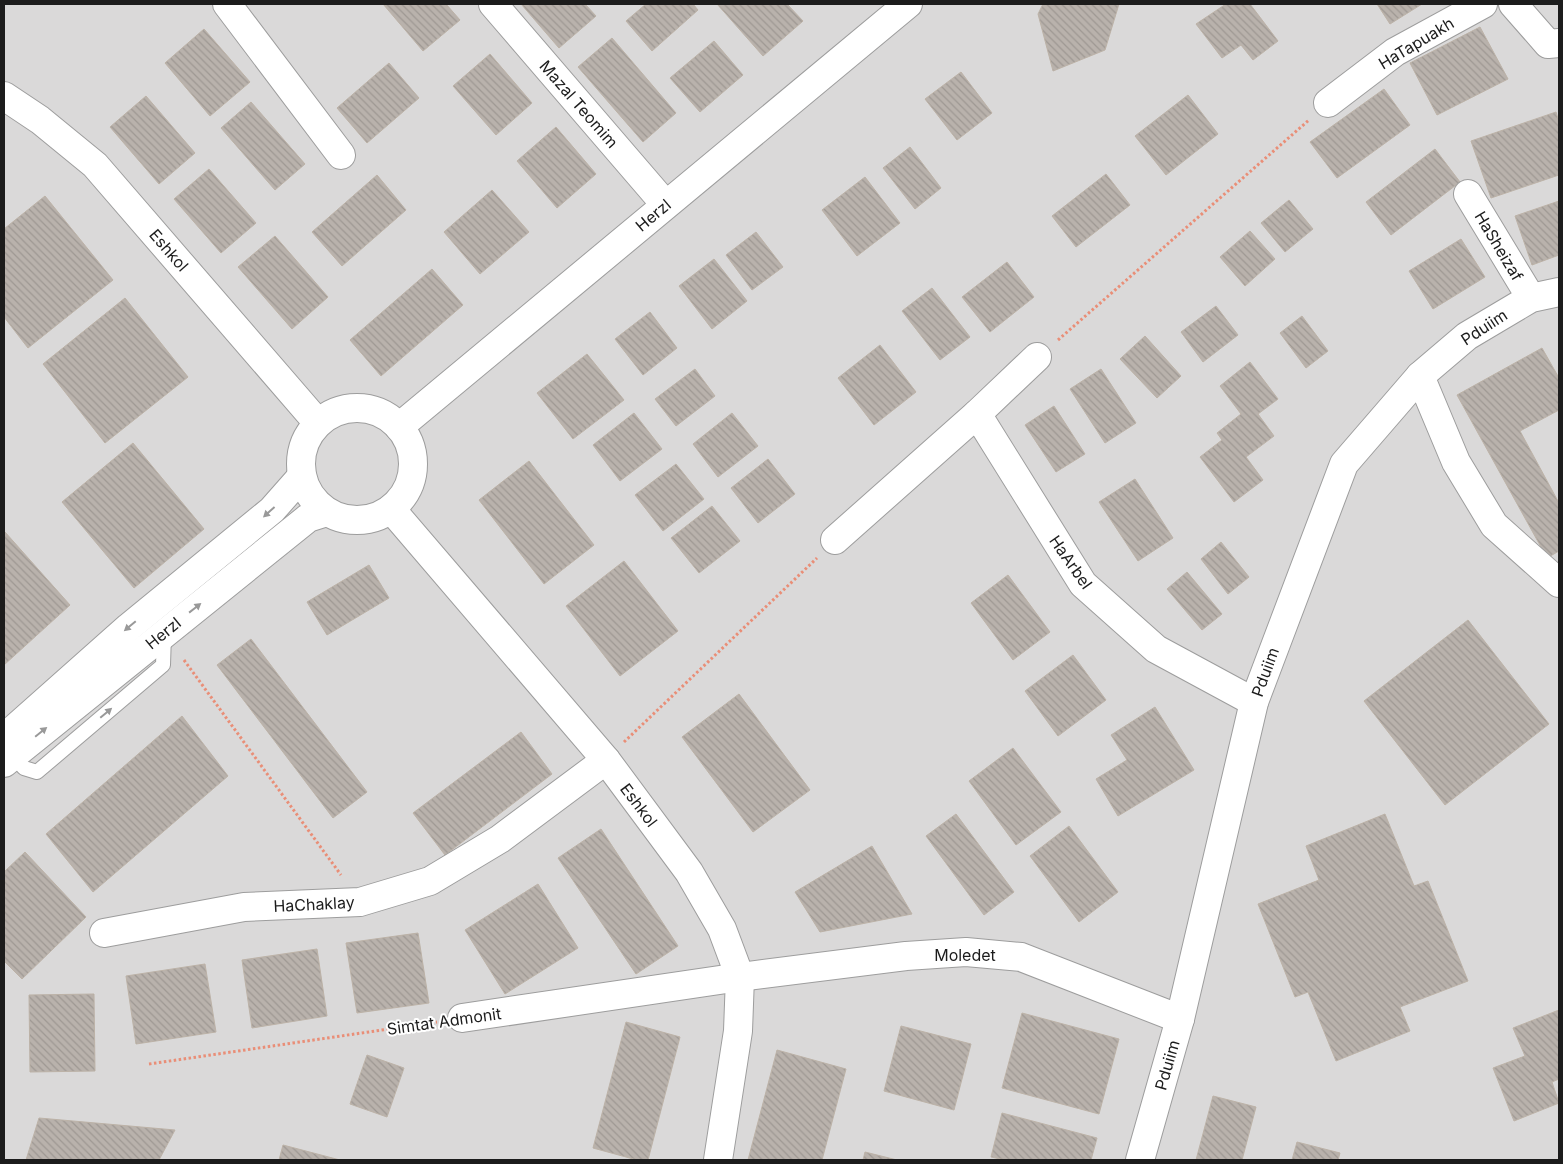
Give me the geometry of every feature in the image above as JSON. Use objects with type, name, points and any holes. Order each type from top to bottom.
[{"type":"street","points":[[227,4],[341,155]]},
{"type":"street","name":"Mazal Teomim","points":[[493,4],[665,204]]},
{"type":"street","name":"Herzl","points":[[399,427],[908,4]]},
{"type":"street","name":"HaTapuakh","points":[[1328,103],[1395,52],[1483,4]]},
{"type":"street","points":[[1513,4],[1548,44],[1559,43]]},
{"type":"street","name":"Eshkol","points":[[4,96],[40,120],[96,165],[318,423]]},
{"type":"street","name":"HaSheizaf","points":[[1468,194],[1531,298]]},
{"type":"street","name":"Pduiim","points":[[1140,1160],[1180,1019],[1254,702],[1344,464],[1420,376],[1467,336],[1531,298],[1559,292]]},
{"type":"street","points":[[835,540],[977,414],[1037,357]]},
{"type":"street","points":[[1420,376],[1456,462],[1494,525],[1559,583]]},
{"type":"street","points":[[365,408],[384,415],[399,427],[406,438],[412,457],[412,476],[404,494],[391,509],[364,520],[345,519],[327,512],[313,498],[302,476],[301,457],[307,438],[318,423],[328,416],[346,409],[365,408]]},
{"type":"street","name":"HaArbel","points":[[977,414],[1083,584],[1156,649],[1254,702]]},
{"type":"street","name":"Herzl","points":[[6,750],[129,627],[272,510],[302,476]]},
{"type":"street","name":"Eshkol","points":[[391,509],[606,760],[689,872],[722,929],[740,977],[738,1031],[718,1160]]},
{"type":"street","name":"Herzl","points":[[6,750],[164,632],[308,518],[327,512]]},
{"type":"street","name":"HaChaklay","points":[[104,933],[244,907],[360,902],[430,880],[500,839],[606,760]]},
{"type":"street","name":"Moledet","points":[[740,977],[906,956],[966,952],[1012,956],[1021,957],[1180,1019]]},
{"type":"street","name":"Simtat Admonit","points":[[462,1018],[740,977]]},
{"type":"path","points":[[1037,357],[1328,103]]},
{"type":"path","points":[[606,760],[835,540]]},
{"type":"path","points":[[164,632],[360,902]]},
{"type":"path","name":"Simtat Admonit","points":[[149,1064],[462,1018]]},
{"type":"shaded area","points":[[4,4],[1559,4],[1559,1160],[4,1160]]},
{"type":"building","points":[[383,4],[446,4],[460,20],[423,51]]},
{"type":"building","points":[[521,4],[585,4],[596,16],[559,48]]},
{"type":"building","points":[[646,4],[693,4],[698,10],[652,51],[626,21]]},
{"type":"building","points":[[717,4],[787,4],[803,21],[763,56]]},
{"type":"building","points":[[1043,4],[1119,4],[1105,50],[1053,71],[1038,14]]},
{"type":"building","points":[[1226,4],[1250,4],[1278,41],[1253,60],[1241,45],[1222,58],[1196,24]]},
{"type":"building","points":[[1377,4],[1422,4],[1390,24]]},
{"type":"building","points":[[1480,27],[1508,79],[1437,115],[1410,63]]},
{"type":"building","points":[[204,29],[250,82],[210,116],[165,63]]},
{"type":"building","points":[[612,38],[676,113],[643,142],[578,67]]},
{"type":"building","points":[[714,41],[743,75],[700,112],[670,78]]},
{"type":"building","points":[[490,54],[532,103],[496,135],[453,86]]},
{"type":"building","points":[[389,63],[419,98],[367,143],[337,108]]},
{"type":"building","points":[[961,72],[992,113],[957,140],[925,99]]},
{"type":"building","points":[[1384,89],[1410,125],[1337,178],[1310,142]]},
{"type":"building","points":[[1188,95],[1218,134],[1166,175],[1135,136]]},
{"type":"building","points":[[146,96],[195,153],[159,184],[110,127]]},
{"type":"building","points":[[251,102],[305,164],[275,190],[221,128]]},
{"type":"building","points":[[1556,112],[1559,122],[1559,175],[1491,198],[1471,141]]},
{"type":"building","points":[[556,127],[596,174],[557,208],[517,161]]},
{"type":"building","points":[[910,147],[941,188],[915,209],[883,168]]},
{"type":"building","points":[[1435,149],[1460,182],[1391,235],[1366,202]]},
{"type":"building","points":[[209,169],[256,223],[221,253],[174,199]]},
{"type":"building","points":[[1106,174],[1130,205],[1076,247],[1052,216]]},
{"type":"building","points":[[377,175],[406,210],[342,266],[312,232]]},
{"type":"building","points":[[865,177],[900,223],[857,256],[822,210]]},
{"type":"building","points":[[492,190],[529,232],[480,274],[444,232]]},
{"type":"building","points":[[45,196],[113,280],[28,348],[4,317],[4,229]]},
{"type":"building","points":[[1289,200],[1313,229],[1285,252],[1261,223]]},
{"type":"building","points":[[1559,201],[1559,255],[1532,265],[1515,216]]},
{"type":"building","points":[[1250,231],[1275,259],[1245,286],[1220,257]]},
{"type":"building","points":[[756,232],[783,267],[752,290],[726,255]]},
{"type":"building","points":[[275,236],[328,297],[292,329],[238,267]]},
{"type":"building","points":[[1461,239],[1485,277],[1433,309],[1409,271]]},
{"type":"building","points":[[714,259],[747,301],[712,329],[679,286]]},
{"type":"building","points":[[1007,262],[1034,297],[990,332],[962,297]]},
{"type":"building","points":[[432,269],[463,305],[381,376],[350,340]]},
{"type":"building","points":[[932,288],[970,337],[940,360],[902,311]]},
{"type":"building","points":[[125,298],[188,377],[105,443],[43,364]]},
{"type":"building","points":[[1216,306],[1238,335],[1203,362],[1181,332]]},
{"type":"building","points":[[650,312],[677,348],[643,375],[615,339]]},
{"type":"building","points":[[1302,316],[1328,351],[1306,368],[1280,333]]},
{"type":"building","points":[[1145,336],[1181,376],[1157,398],[1120,359]]},
{"type":"building","points":[[880,345],[916,392],[874,425],[838,378]]},
{"type":"building","points":[[1542,348],[1559,378],[1559,410],[1520,431],[1559,503],[1559,551],[1547,558],[1457,395]]},
{"type":"building","points":[[587,354],[624,400],[573,439],[537,393]]},
{"type":"building","points":[[1250,362],[1278,399],[1258,414],[1274,436],[1246,457],[1263,480],[1234,502],[1200,457],[1222,440],[1217,433],[1241,414],[1220,386]]},
{"type":"building","points":[[695,369],[715,396],[676,426],[655,399]]},
{"type":"building","points":[[1101,369],[1136,423],[1105,443],[1070,389]]},
{"type":"building","points":[[1054,406],[1085,454],[1056,472],[1025,425]]},
{"type":"building","points":[[634,413],[662,449],[620,481],[593,445]]},
{"type":"building","points":[[732,413],[758,446],[718,477],[693,444]]},
{"type":"building","points":[[133,443],[204,529],[134,588],[62,502]]},
{"type":"building","points":[[768,459],[795,494],[758,523],[731,488]]},
{"type":"building","points":[[529,461],[594,545],[544,584],[479,500]]},
{"type":"building","points":[[676,464],[704,499],[663,531],[635,495]]},
{"type":"building","points":[[1135,479],[1173,538],[1138,561],[1099,502]]},
{"type":"building","points":[[712,506],[740,541],[699,573],[671,538]]},
{"type":"building","points":[[4,533],[70,605],[4,665]]},
{"type":"building","points":[[1221,542],[1249,577],[1228,594],[1201,559]]},
{"type":"building","points":[[624,561],[678,631],[620,676],[566,606]]},
{"type":"building","points":[[369,565],[389,598],[327,635],[307,602]]},
{"type":"building","points":[[1187,572],[1222,614],[1202,630],[1167,589]]},
{"type":"building","points":[[1008,575],[1050,632],[1013,660],[971,603]]},
{"type":"building","points":[[1468,620],[1549,724],[1445,805],[1364,701]]},
{"type":"building","points":[[251,639],[367,792],[333,818],[217,665]]},
{"type":"building","points":[[1073,655],[1106,700],[1058,736],[1025,691]]},
{"type":"building","points":[[739,694],[810,790],[753,832],[682,737]]},
{"type":"building","points":[[1155,707],[1194,770],[1118,816],[1096,779],[1127,760],[1111,735]]},
{"type":"building","points":[[182,716],[228,776],[93,892],[46,834]]},
{"type":"building","points":[[521,732],[552,774],[445,855],[413,813]]},
{"type":"building","points":[[1013,748],[1061,812],[1016,845],[969,781]]},
{"type":"building","points":[[956,814],[1014,892],[984,915],[926,836]]},
{"type":"building","points":[[1385,814],[1414,886],[1428,881],[1468,981],[1400,1007],[1410,1031],[1336,1061],[1308,992],[1295,997],[1258,904],[1319,880],[1306,846]]},
{"type":"building","points":[[1069,826],[1118,892],[1079,922],[1030,856]]},
{"type":"building","points":[[601,829],[678,946],[636,974],[558,858]]},
{"type":"building","points":[[872,846],[912,914],[820,932],[795,892]]},
{"type":"building","points":[[25,852],[86,917],[22,979],[4,961],[4,872]]},
{"type":"building","points":[[538,884],[578,948],[505,994],[465,930]]},
{"type":"building","points":[[418,933],[429,1003],[357,1013],[346,943]]},
{"type":"building","points":[[317,949],[327,1016],[252,1028],[242,960]]},
{"type":"building","points":[[205,964],[216,1032],[136,1044],[126,976]]},
{"type":"building","points":[[94,994],[95,1071],[30,1072],[29,995]]},
{"type":"building","points":[[1559,1010],[1559,1079],[1552,1082],[1559,1103],[1514,1121],[1493,1068],[1525,1056],[1513,1028]]},
{"type":"building","points":[[1022,1013],[1119,1039],[1099,1114],[1002,1088]]},
{"type":"building","points":[[626,1022],[680,1037],[648,1160],[637,1160],[593,1148]]},
{"type":"building","points":[[901,1026],[971,1044],[954,1110],[884,1091]]},
{"type":"building","points":[[777,1050],[846,1069],[822,1160],[748,1160]]},
{"type":"building","points":[[367,1055],[404,1068],[387,1117],[350,1104]]},
{"type":"building","points":[[1213,1096],[1256,1107],[1242,1160],[1196,1160]]},
{"type":"building","points":[[1002,1113],[1097,1138],[1091,1160],[1005,1160],[991,1157]]},
{"type":"building","points":[[39,1118],[175,1130],[159,1160],[26,1160]]},
{"type":"building","points":[[1297,1142],[1340,1153],[1338,1160],[1292,1160]]},
{"type":"building","points":[[283,1145],[340,1160],[279,1160]]},
{"type":"building","points":[[865,1152],[897,1160],[863,1160]]}]
